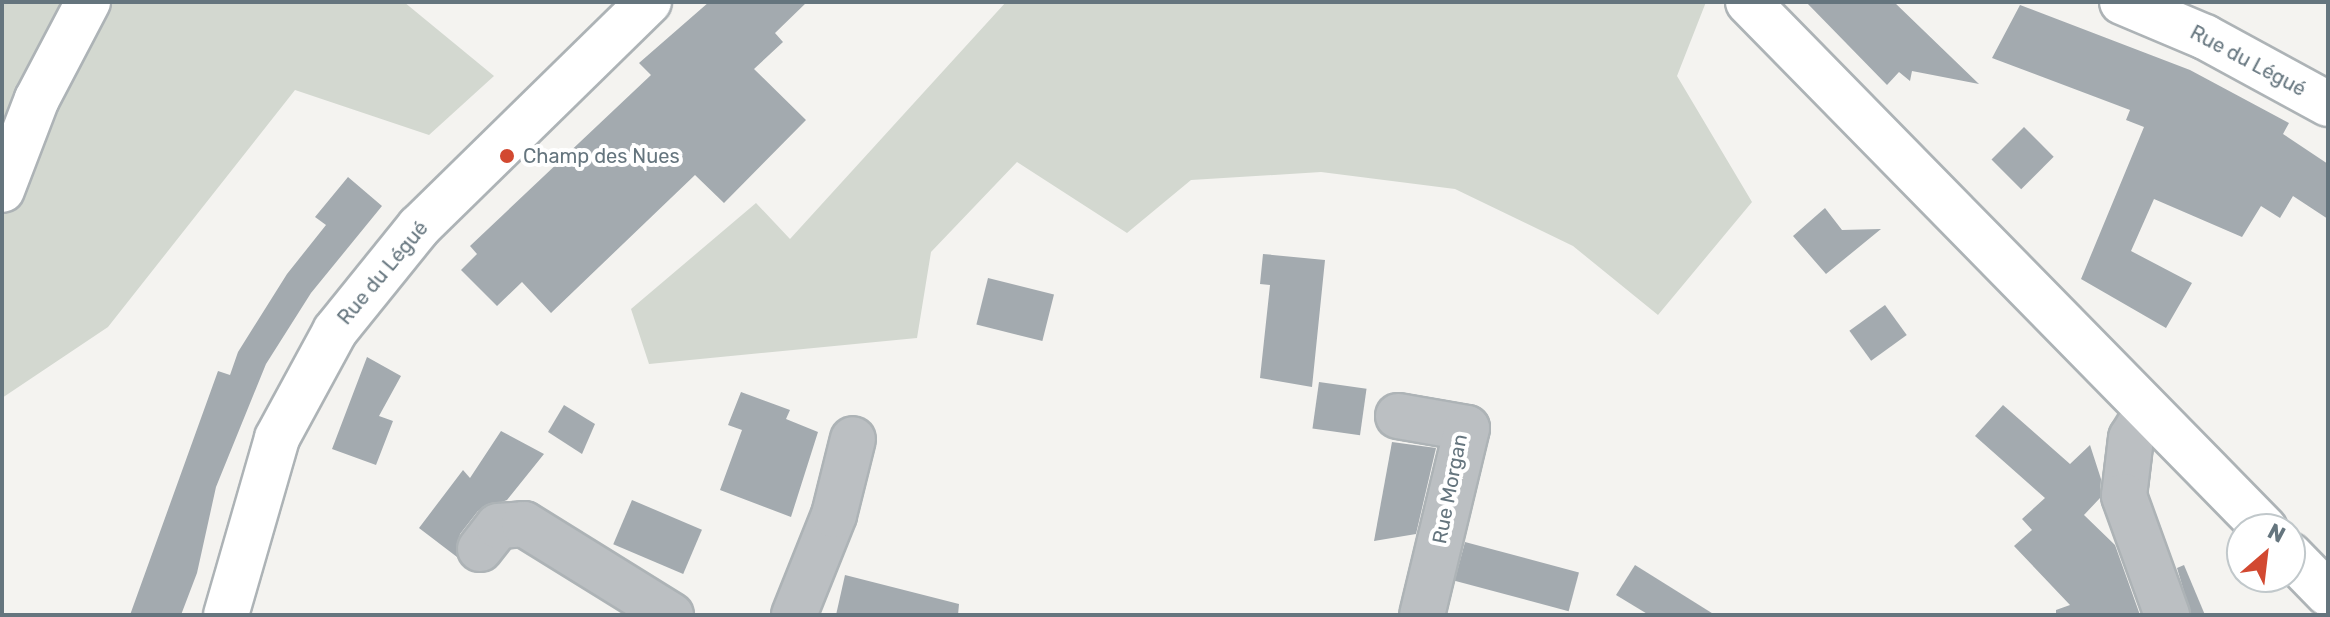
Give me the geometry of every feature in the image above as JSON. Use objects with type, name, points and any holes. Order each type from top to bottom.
[{"type":"street","points":[[2,190],[37,99],[88,2]]},
{"type":"street","name":"Rue du Légué","points":[[226,615],[277,438],[335,331],[419,227],[649,2]]},
{"type":"street","points":[[1748,2],[2249,513]]},
{"type":"street","name":"Rue du Légué","points":[[2122,2],[2205,37],[2328,104]]},
{"type":"street","points":[[2148,411],[2131,438],[2124,496],[2167,615]]},
{"type":"street","name":"Rue Morgan","points":[[1398,416],[1467,428],[1428,614]]},
{"type":"street","points":[[794,615],[834,515],[853,439]]},
{"type":"street","points":[[480,549],[498,526],[524,524],[671,615]]},
{"type":"street","points":[[2306,571],[2328,594]]},
{"type":"shaded area","points":[[2,2],[404,2],[494,76],[429,135],[295,90],[108,327],[2,398]]},
{"type":"shaded area","points":[[1006,2],[1706,2],[1677,76],[1752,202],[1658,315],[1573,246],[1455,189],[1321,172],[1191,180],[1127,233],[1017,162],[931,252],[917,338],[649,364],[631,309],[756,203],[790,239]]},
{"type":"building","points":[[709,2],[807,2],[775,33],[783,42],[754,69],[806,120],[724,203],[695,175],[551,313],[522,282],[497,306],[461,270],[477,254],[470,246],[651,75],[639,63]]},
{"type":"building","points":[[1806,2],[1894,2],[1979,84],[1912,71],[1910,81],[1899,72],[1887,85]]},
{"type":"building","points":[[2020,5],[2190,70],[2289,123],[2283,134],[2328,164],[2328,219],[2293,196],[2280,218],[2261,206],[2242,237],[2154,199],[2131,251],[2192,283],[2166,328],[2081,279],[2144,127],[2126,120],[2130,110],[1992,58]]},
{"type":"building","points":[[2024,127],[2054,157],[2021,189],[1991,160]]},
{"type":"building","points":[[348,177],[382,206],[311,293],[266,364],[216,487],[197,573],[181,615],[130,615],[218,371],[230,375],[238,352],[287,274],[326,225],[315,217]]},
{"type":"building","points":[[1825,208],[1842,230],[1881,229],[1826,274],[1793,236]]},
{"type":"building","points":[[1263,254],[1325,260],[1312,387],[1260,378],[1270,285],[1260,284]]},
{"type":"building","points":[[988,278],[1054,294],[1042,341],[976,325]]},
{"type":"building","points":[[1885,305],[1907,335],[1871,361],[1849,331]]},
{"type":"building","points":[[367,357],[401,376],[379,416],[393,421],[376,465],[332,449]]},
{"type":"building","points":[[1319,382],[1367,389],[1360,435],[1312,429]]},
{"type":"building","points":[[741,392],[790,410],[786,419],[818,432],[791,517],[720,490],[742,430],[728,425]]},
{"type":"building","points":[[564,405],[595,424],[582,454],[548,432]]},
{"type":"building","points":[[2003,405],[2070,464],[2090,445],[2101,479],[2100,498],[2084,515],[2115,545],[2140,615],[2056,615],[2056,610],[2070,605],[2014,546],[2032,530],[2022,519],[2045,498],[1975,436]]},
{"type":"building","points":[[501,431],[544,454],[507,500],[478,511],[460,534],[457,557],[419,528],[463,470],[470,478]]},
{"type":"building","points":[[1392,442],[1436,448],[1416,534],[1374,541]]},
{"type":"building","points":[[632,500],[702,530],[683,574],[613,544]]},
{"type":"building","points":[[1465,542],[1579,573],[1569,611],[1455,581]]},
{"type":"building","points":[[1635,565],[1715,615],[1649,615],[1616,595]]},
{"type":"building","points":[[2184,565],[2205,615],[2191,615],[2177,568]]},
{"type":"building","points":[[845,575],[959,604],[958,615],[836,615]]},
{"type":"place","name":"Champ des Nues","points":[[507,156]]}]
